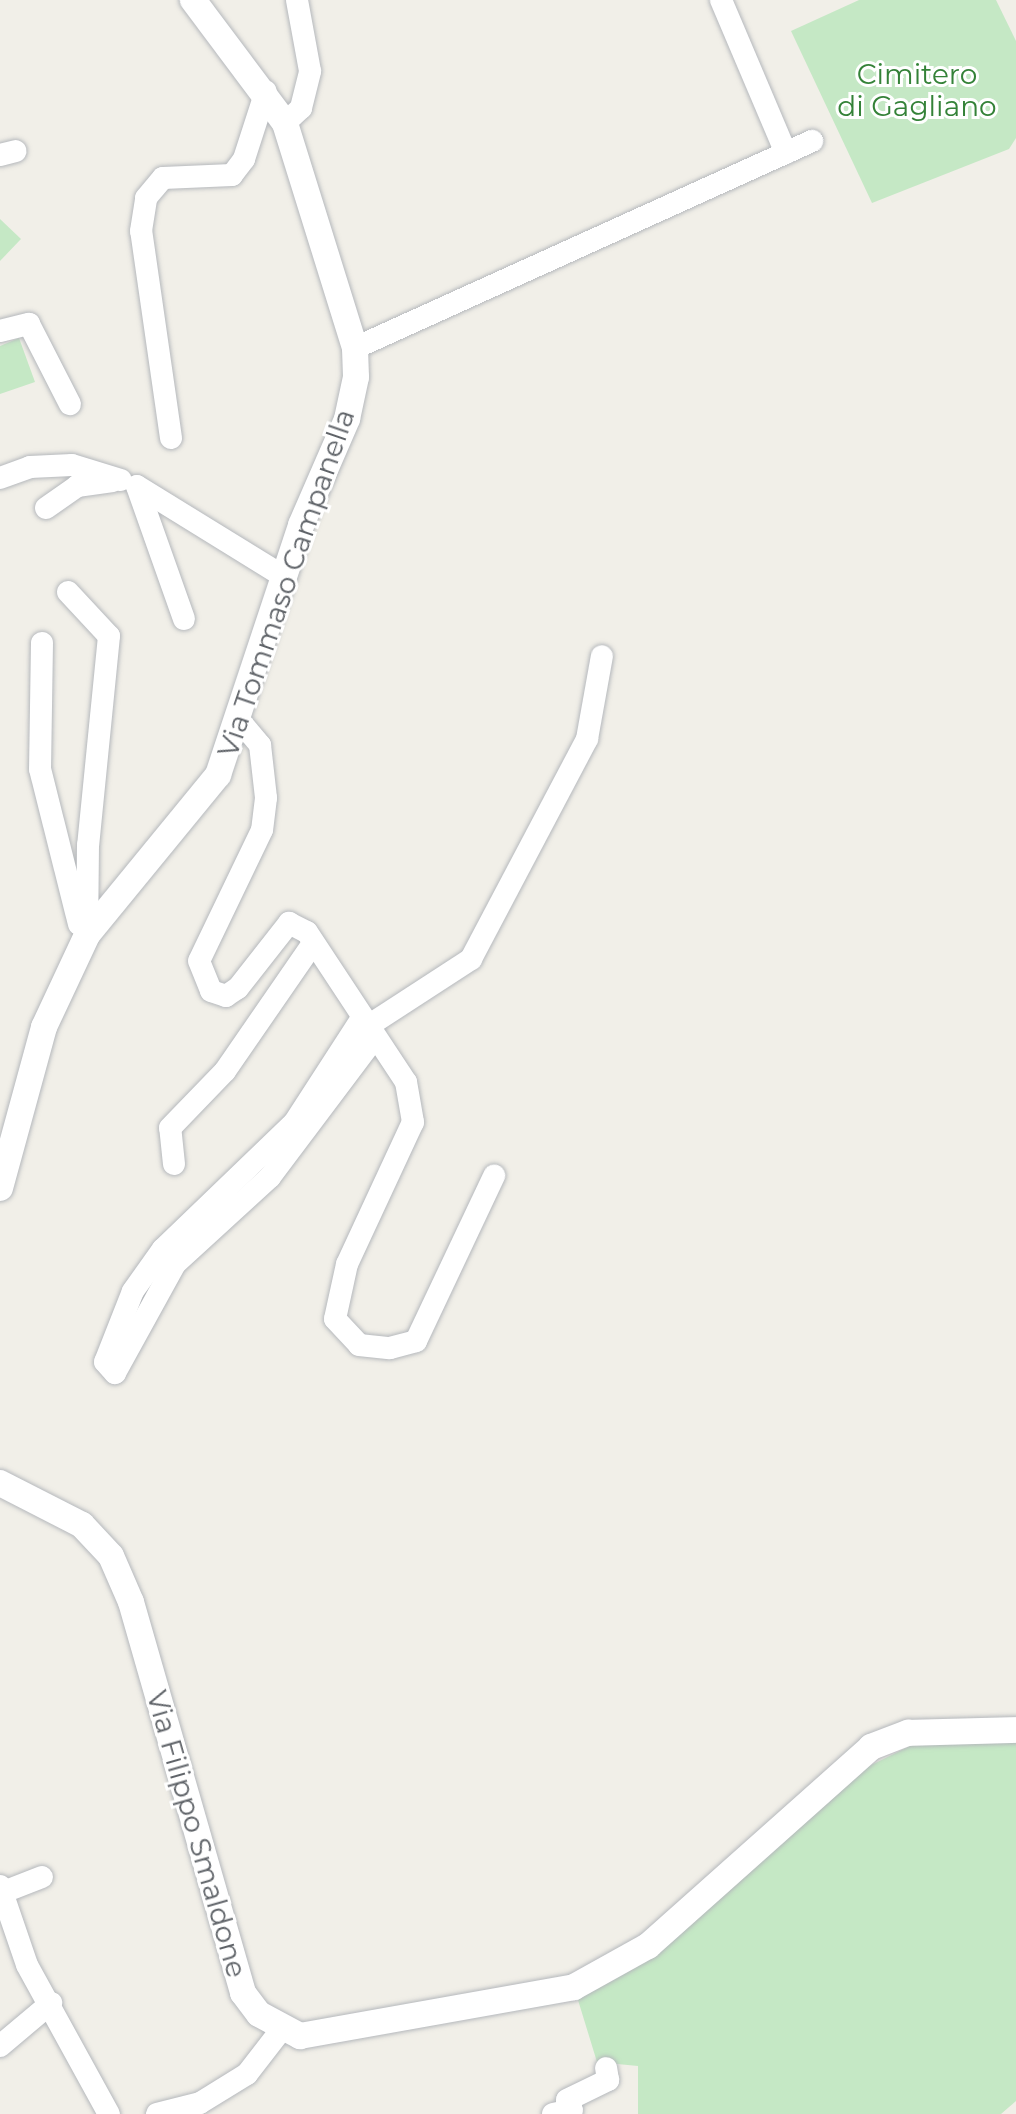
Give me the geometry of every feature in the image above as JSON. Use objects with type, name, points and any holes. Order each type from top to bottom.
[{"type":"street","name":"Via Tommaso Campanella","points":[[1,1182],[44,1027],[86,940],[218,775],[286,578],[347,419],[355,348],[285,123],[266,91],[193,0]]},
{"type":"street","points":[[285,123],[301,108],[310,71],[297,0]]},
{"type":"street","points":[[721,0],[786,153]]},
{"type":"street","points":[[171,438],[141,231],[146,198],[163,178],[232,175],[244,159],[266,91]]},
{"type":"street","points":[[355,348],[812,141]]},
{"type":"street","points":[[0,331],[29,324],[70,404]]},
{"type":"street","points":[[0,478],[30,467],[72,465],[129,483],[286,578]]},
{"type":"street","points":[[46,508],[77,486],[129,483]]},
{"type":"street","points":[[129,483],[184,619]]},
{"type":"street","points":[[68,592],[109,636],[88,845],[86,940]]},
{"type":"street","points":[[42,643],[40,769],[86,940]]},
{"type":"street","points":[[368,1027],[270,1177],[175,1264],[115,1373],[105,1362],[133,1291],[163,1249],[294,1123],[368,1027],[471,959],[587,739],[602,656]]},
{"type":"street","points":[[239,720],[260,745],[262,830],[199,961],[211,991],[226,996],[289,923],[307,932],[312,945],[406,1082],[413,1122],[347,1264],[335,1319],[359,1345],[390,1348],[416,1341],[494,1176]]},
{"type":"street","points":[[174,1164],[170,1128],[225,1071],[312,945]]},
{"type":"street","name":"Via Filippo Smaldone","points":[[0,1483],[82,1525],[111,1556],[131,1602],[243,1993],[281,2030]]},
{"type":"street","points":[[157,2114],[189,2108],[247,2074],[281,2030],[317,2035],[574,1987],[648,1946],[871,1747],[908,1733],[1016,1730]]},
{"type":"street","points":[[1,1893],[42,1877]]},
{"type":"street","points":[[0,1886],[27,1965],[51,2003],[109,2114]]},
{"type":"street","points":[[0,2046],[51,2003]]},
{"type":"street","points":[[567,2113],[567,2100],[608,2080],[606,2068]]},
{"type":"green space","name":"Cimitero di Gagliano","points":[[859,0],[996,0],[1016,41],[1016,138],[1009,149],[872,203],[791,31]]},
{"type":"green space","points":[[0,219],[21,239],[0,261]]},
{"type":"green space","points":[[19,338],[35,382],[0,394],[0,346]]},
{"type":"green space","points":[[1016,1741],[1016,2101],[1001,2114],[638,2114],[638,2066],[597,2062],[574,1987],[853,1774],[914,1744]]}]
